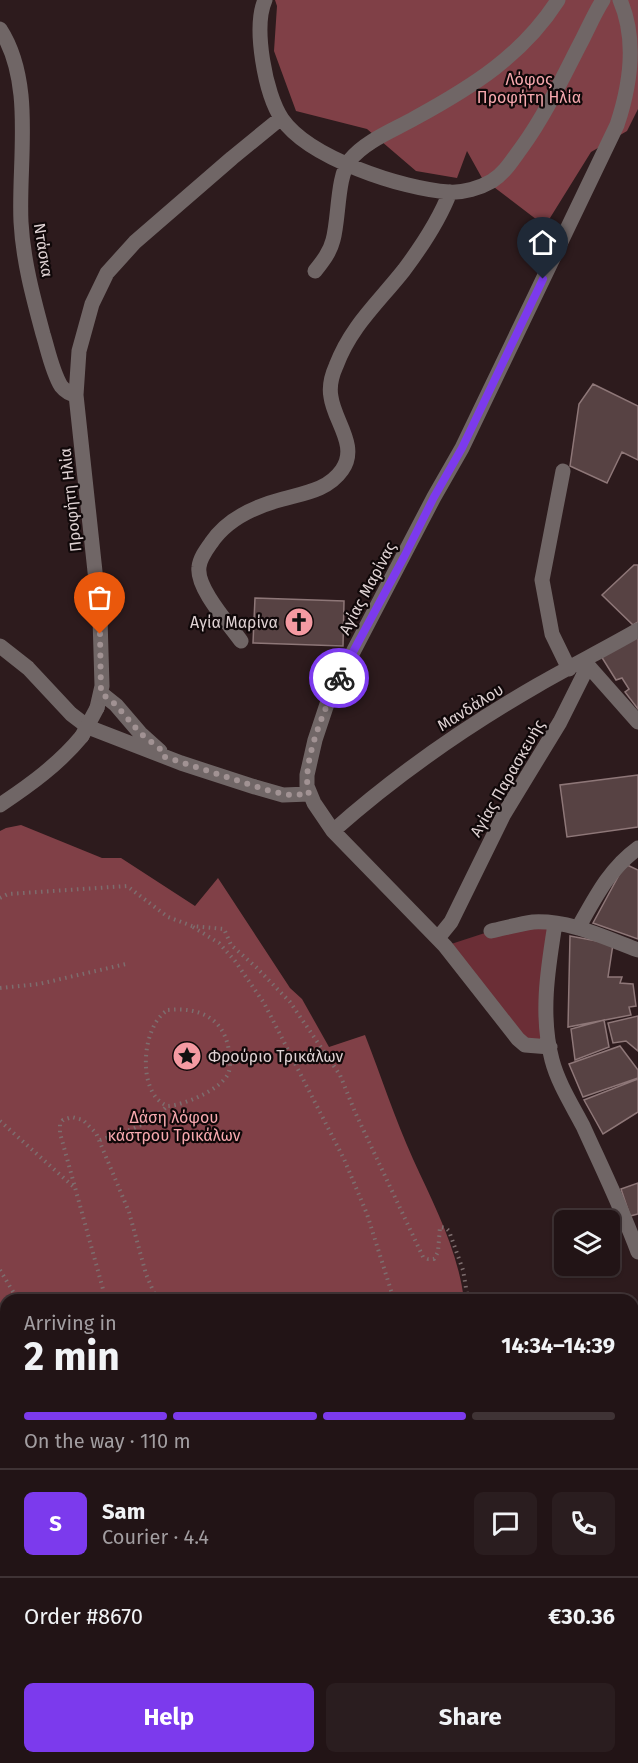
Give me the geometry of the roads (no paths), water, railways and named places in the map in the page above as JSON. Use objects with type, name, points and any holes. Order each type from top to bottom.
[{"type":"street","points":[[265,0],[260,18],[262,49],[270,91],[281,118],[312,146],[347,165],[424,188],[450,192],[475,189],[493,180],[513,161],[544,112],[603,0]]},
{"type":"street","points":[[315,271],[326,257],[333,240],[341,186],[351,159],[364,147],[438,106],[509,57],[534,34],[558,0]]},
{"type":"street","name":"Αγίας Μαρίνας","points":[[309,794],[307,775],[321,719],[329,698],[462,448],[605,151],[622,108],[627,88],[630,57],[627,22],[620,0]]},
{"type":"street","name":"Ντάσκα","points":[[0,29],[11,51],[19,85],[22,140],[21,224],[29,280],[46,346],[58,379],[62,387],[76,395]]},
{"type":"street","name":"Προφήτη Ηλία","points":[[99,701],[99,607],[76,395],[80,351],[88,316],[107,273],[135,242],[281,118]]},
{"type":"street","points":[[241,640],[202,586],[198,573],[200,561],[215,536],[231,521],[265,505],[321,488],[332,481],[342,470],[348,448],[330,395],[335,367],[350,335],[422,245],[443,210],[450,192]]},
{"type":"street","points":[[563,471],[542,580],[552,634],[569,669]]},
{"type":"street","name":"Μανδάλου","points":[[333,831],[414,765],[537,686],[586,663],[638,630]]},
{"type":"street","points":[[0,646],[28,668],[78,720],[88,727],[162,756],[277,793],[309,794],[333,831],[438,938],[518,1039],[525,1045],[550,1047]]},
{"type":"street","points":[[586,663],[638,722]]},
{"type":"street","name":"Αγίας Παρασκευής","points":[[438,938],[451,922],[504,814],[555,730],[586,663]]},
{"type":"street","points":[[0,805],[43,775],[68,753],[82,736],[99,701],[116,705],[140,733],[160,749],[162,756]]},
{"type":"street","points":[[578,928],[606,879],[618,864],[638,848]]},
{"type":"street","points":[[491,931],[531,922],[555,924],[578,928],[638,950]]},
{"type":"street","points":[[555,924],[546,995],[550,1047],[557,1074],[622,1212],[638,1252]]},
{"type":"place","name":"Αγία Μαρίνα","points":[[299,622]]},
{"type":"place","name":"Φρούριο Τρικάλων","points":[[187,1056]]},
{"type":"park label","name":"Λόφος Προφήτη Ηλία","points":[[529,88]]},
{"type":"park label","name":"Δάση λόφου κάστρου Τρικάλων","points":[[174,1126]]}]
